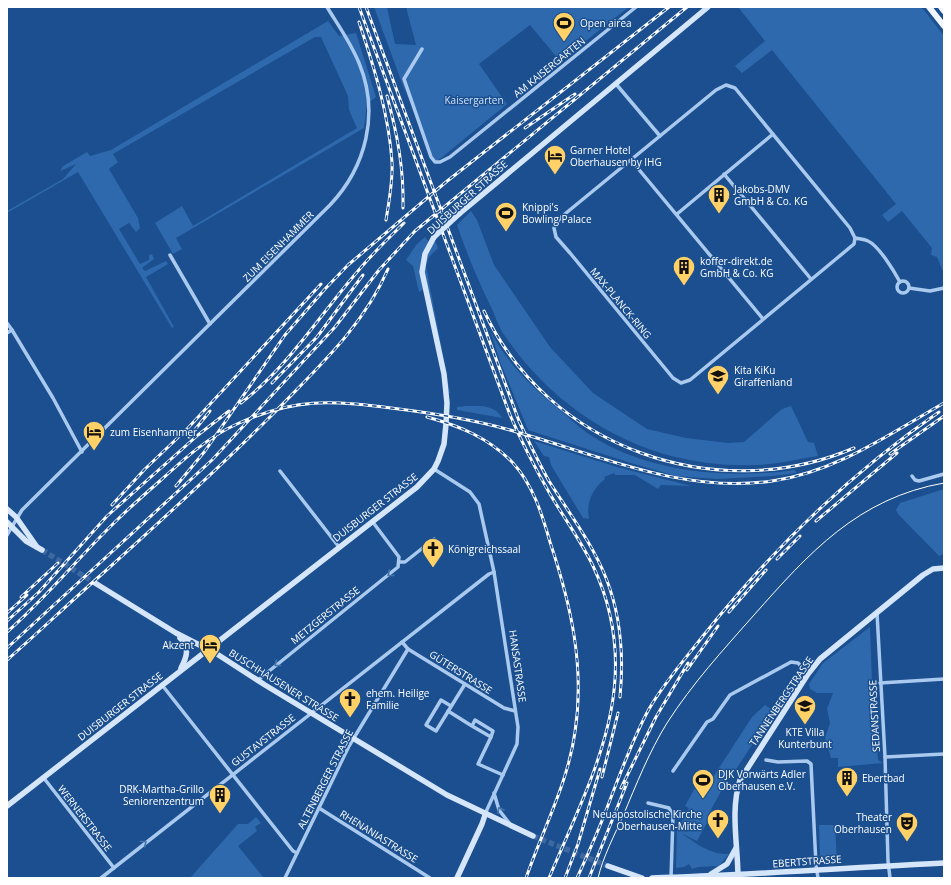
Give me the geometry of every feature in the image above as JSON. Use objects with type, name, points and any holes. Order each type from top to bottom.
[{"type":"main road","name":"DUISBURGER STRASSE","points":[[7,806],[206,649],[417,487],[434,469],[444,444],[447,403],[441,358],[422,272],[425,254],[434,236],[708,7]]},
{"type":"main road","points":[[929,7],[944,26]]},
{"type":"main road","points":[[941,7],[944,11]]},
{"type":"main road","points":[[7,509],[16,517],[40,548],[19,536],[8,524]]},
{"type":"main road","name":"TANNENBERGSTRASSE","points":[[738,877],[735,800],[742,776],[808,674],[820,659],[923,575],[933,569],[944,568]]},
{"type":"main road","name":"BUSCHHAUSENER STRASSE","points":[[95,582],[176,633],[217,654],[353,739],[447,795],[484,814]]},
{"type":"main road","points":[[176,633],[185,643],[187,650],[186,660],[179,671]]},
{"type":"main road","points":[[484,814],[510,824],[533,836]]},
{"type":"main road","name":"HANSASTRASSE","points":[[457,878],[482,824],[484,814]]},
{"type":"main road","points":[[709,875],[727,864],[736,847]]},
{"type":"main road","name":"EBERTSTRASSE","points":[[652,878],[709,875],[738,877],[889,864],[944,863]]},
{"type":"main road","points":[[608,866],[642,878]]},
{"type":"main road","points":[[756,878],[764,874]]},
{"type":"street","name":"ZUM EISENHAMMER","points":[[8,524],[338,197],[349,182],[361,158],[369,119],[366,84],[353,52],[327,7]]},
{"type":"street","name":"AM KAISERGARTEN","points":[[422,49],[404,80],[431,156],[435,162],[440,162],[450,157],[636,7]]},
{"type":"street","points":[[616,84],[660,136]]},
{"type":"street","name":"MAX-PLANCK-RING","points":[[726,85],[735,88],[773,134],[850,228],[855,238],[851,247],[690,380],[681,383],[673,378],[556,237],[554,231],[555,225],[560,218],[717,88],[726,85]]},
{"type":"street","points":[[677,214],[773,134]]},
{"type":"street","points":[[631,160],[764,319]]},
{"type":"street","points":[[724,174],[811,279]]},
{"type":"street","points":[[855,238],[865,240],[872,244],[893,270],[900,282]]},
{"type":"street","points":[[170,255],[210,324]]},
{"type":"street","points":[[900,282],[907,282],[909,288]]},
{"type":"street","points":[[900,282],[897,287],[900,292],[906,293],[909,288]]},
{"type":"street","points":[[909,288],[930,292],[944,288]]},
{"type":"street","points":[[7,323],[52,398],[82,452]]},
{"type":"street","points":[[7,333],[12,330]]},
{"type":"street","name":"HANSASTRASSE","points":[[434,469],[470,492],[477,500],[494,572],[515,711],[518,738],[503,775],[484,814]]},
{"type":"street","points":[[280,471],[339,547]]},
{"type":"street","points":[[912,476],[914,480],[919,481],[944,474]]},
{"type":"street","points":[[372,521],[398,555],[400,562]]},
{"type":"street","points":[[7,535],[8,524]]},
{"type":"street","name":"METZGERSTRASSE","points":[[258,680],[397,569],[400,562],[404,562],[434,539]]},
{"type":"street","name":"GUSTAVSTRASSE","points":[[101,878],[232,774],[489,574],[494,572]]},
{"type":"street","name":"SEDANSTRASSE","points":[[877,613],[889,864]]},
{"type":"street","name":"GÜTERSTRASSE","points":[[402,642],[408,649],[504,708],[515,711]]},
{"type":"street","name":"ALTENBERGER STRASSE","points":[[286,878],[353,739],[408,649]]},
{"type":"street","points":[[673,771],[707,722],[713,719],[730,695],[791,662],[798,663],[808,674]]},
{"type":"street","points":[[880,683],[944,679]]},
{"type":"street","points":[[451,706],[441,700],[426,725],[436,732],[465,684]]},
{"type":"street","points":[[162,685],[297,854]]},
{"type":"street","points":[[448,711],[490,737]]},
{"type":"street","points":[[472,726],[475,720],[493,731],[478,764],[503,775]]},
{"type":"street","points":[[885,757],[944,754]]},
{"type":"street","points":[[766,760],[778,762],[810,762],[818,878]]},
{"type":"street","name":"WERNERSTRASSE","points":[[43,778],[114,868]]},
{"type":"street","points":[[494,793],[499,810],[510,824]]},
{"type":"street","points":[[648,803],[669,808],[674,815],[672,877]]},
{"type":"street","name":"RHENANIASTRASSE","points":[[319,808],[430,878]]},
{"type":"street","points":[[889,864],[890,878]]},
{"type":"green space","name":"Kaisergarten","points":[[374,7],[387,7],[395,44],[416,45],[406,7],[629,7],[560,61],[530,25],[479,64],[507,104],[435,163],[402,83]]},
{"type":"green space","points":[[738,7],[920,7],[924,10],[944,36],[944,274],[937,257],[931,255],[932,248],[902,211],[888,222],[882,215],[896,204],[772,50],[742,73],[735,66],[765,41]]},
{"type":"green space","points":[[328,21],[339,36],[356,33],[376,97],[367,104],[364,128],[176,238],[182,249],[173,254],[155,223],[182,206],[193,226],[357,128],[349,110],[348,96],[321,37],[315,37],[113,154],[118,162],[109,169],[138,218],[140,228],[136,232],[129,223],[119,229],[140,264],[149,260],[149,255],[152,254],[154,259],[142,268],[145,271],[166,261],[168,264],[146,277],[174,327],[172,328],[78,172],[7,213],[7,211],[63,179],[76,164],[60,171],[63,166],[87,152],[90,156],[111,150]]},
{"type":"green space","points":[[471,211],[477,220],[494,265],[550,347],[593,393],[647,429],[686,438],[728,443],[744,442],[782,409],[791,406],[808,442],[814,443],[818,456],[780,463],[758,465],[720,464],[683,459],[648,449],[614,434],[583,415],[554,392],[528,366],[501,330],[473,267],[457,225]]},
{"type":"green space","points":[[433,236],[438,248],[429,257],[426,266],[450,393],[448,393],[424,289],[419,292],[413,266],[406,260],[417,244],[425,237],[429,242]]},
{"type":"green space","points":[[490,330],[504,353],[529,383],[583,430],[614,448],[639,458],[690,470],[744,474],[795,470],[796,473],[773,476],[717,479],[676,476],[528,430],[501,364]]},
{"type":"green space","points":[[466,406],[491,408],[499,413],[502,418],[457,410],[457,407]]},
{"type":"green space","points":[[534,441],[617,467],[691,486],[661,485],[658,489],[635,475],[615,475],[614,473],[604,477],[605,479],[593,492],[588,507],[589,519],[583,518],[551,465],[549,457],[544,456]]},
{"type":"green space","points":[[944,489],[944,554],[939,556],[898,514],[896,510],[900,503]]},
{"type":"green space","points":[[870,627],[872,682],[878,760],[883,763],[838,767],[838,758],[831,758],[825,738],[830,723],[827,709],[833,693],[817,693],[810,689],[809,684],[823,663]]},
{"type":"green space","points":[[765,705],[774,711],[733,774],[731,773],[707,817],[709,819],[697,841],[681,833],[709,850],[716,853],[729,854],[719,866],[698,867],[692,869],[689,864],[684,867],[676,868],[677,830],[689,808],[685,806],[697,784],[706,788],[752,717]]},
{"type":"green space","points":[[256,817],[261,823],[255,827],[257,831],[238,846],[264,878],[190,878],[238,824],[248,824]]},
{"type":"green space","points":[[819,825],[835,825],[837,862],[820,863]]},
{"type":"tunnel","points":[[42,550],[95,583]]},
{"type":"tunnel","points":[[533,836],[608,866]]},
{"type":"tram line","points":[[598,878],[609,847],[660,734],[687,695],[731,641],[795,570],[837,531],[886,501],[913,490],[944,483]]},
{"type":"railway","points":[[359,7],[510,415],[539,475],[593,566],[608,608],[615,648],[614,687],[608,726],[582,801],[549,878]]},
{"type":"railway","points":[[366,7],[519,421],[545,474],[580,528],[606,578],[615,607],[620,636],[622,666],[620,697]]},
{"type":"railway","points":[[176,486],[205,451],[285,335],[348,265],[446,182],[669,7]]},
{"type":"railway","points":[[7,648],[212,460],[335,327],[379,270],[415,231],[687,7]]},
{"type":"railway","points":[[359,22],[380,91],[388,127],[392,177],[386,220]]},
{"type":"railway","points":[[525,128],[575,94]]},
{"type":"railway","points":[[387,96],[399,151],[403,208]]},
{"type":"railway","points":[[241,403],[274,374],[363,265],[404,223]]},
{"type":"railway","points":[[7,660],[189,495],[275,412],[353,328],[378,290],[388,269]]},
{"type":"railway","points":[[272,383],[317,337],[363,275]]},
{"type":"railway","points":[[112,505],[145,469],[188,428],[321,284]]},
{"type":"railway","points":[[484,311],[513,359],[549,398],[593,430],[641,453],[693,467],[747,471],[801,465],[854,448]]},
{"type":"railway","points":[[7,632],[35,606],[120,517],[188,456],[226,429],[277,409],[313,403],[350,403],[436,414],[510,430],[607,460],[672,477],[705,482],[738,484],[772,481],[796,476],[840,461],[882,439],[944,403]]},
{"type":"railway","points":[[189,437],[210,411]]},
{"type":"railway","points":[[7,621],[39,592],[107,516],[198,435],[229,411]]},
{"type":"railway","points":[[577,878],[638,731],[655,699],[675,671],[756,574],[813,515],[874,461],[939,412]]},
{"type":"railway","points":[[890,454],[944,416]]},
{"type":"railway","points":[[427,417],[451,424],[484,440],[504,454],[520,472],[531,490],[540,510],[558,566],[570,612],[577,659],[578,683],[578,707],[572,751],[561,788],[526,878]]},
{"type":"railway","points":[[816,521],[897,453]]},
{"type":"railway","points":[[777,559],[800,536]]},
{"type":"railway","points":[[21,597],[58,563]]},
{"type":"railway","points":[[729,612],[766,570]]},
{"type":"railway","points":[[7,613],[27,595]]},
{"type":"railway","points":[[687,670],[718,626]]},
{"type":"railway","points":[[621,788],[656,717],[688,663]]},
{"type":"railway","points":[[602,777],[618,713]]},
{"type":"railway","points":[[565,878],[578,844],[600,769]]},
{"type":"railway","points":[[589,878],[627,783]]},
{"type":"place","name":"Open airea","points":[[564,42]]},
{"type":"place","name":"Garner Hotel Oberhausen by IHG","points":[[555,176]]},
{"type":"place","name":"Jakobs-DMV GmbH & Co. KG","points":[[719,214]]},
{"type":"place","name":"Knippi's Bowling Palace","points":[[506,232]]},
{"type":"place","name":"koffer-direkt.de GmbH & Co. KG","points":[[684,286]]},
{"type":"place","name":"Kita KiKu Giraffenland","points":[[718,396]]},
{"type":"place","name":"zum Eisenhammer","points":[[94,452]]},
{"type":"place","name":"Königreichssaal","points":[[433,568]]},
{"type":"place","name":"Akzent","points":[[210,664]]},
{"type":"place","name":"ehem. Heilige Familie","points":[[350,718]]},
{"type":"place","name":"KTE Villa Kunterbunt","points":[[805,726]]},
{"type":"place","name":"Ebertbad","points":[[847,798]]},
{"type":"place","name":"DJK Vorwärts Adler Oberhausen e.V.","points":[[703,800]]},
{"type":"place","name":"DRK-Martha-Grillo Seniorenzentrum","points":[[220,814]]},
{"type":"place","name":"Neuapostolische Kirche Oberhausen-Mitte","points":[[718,840]]},
{"type":"place","name":"Theater Oberhausen","points":[[907,842]]}]
